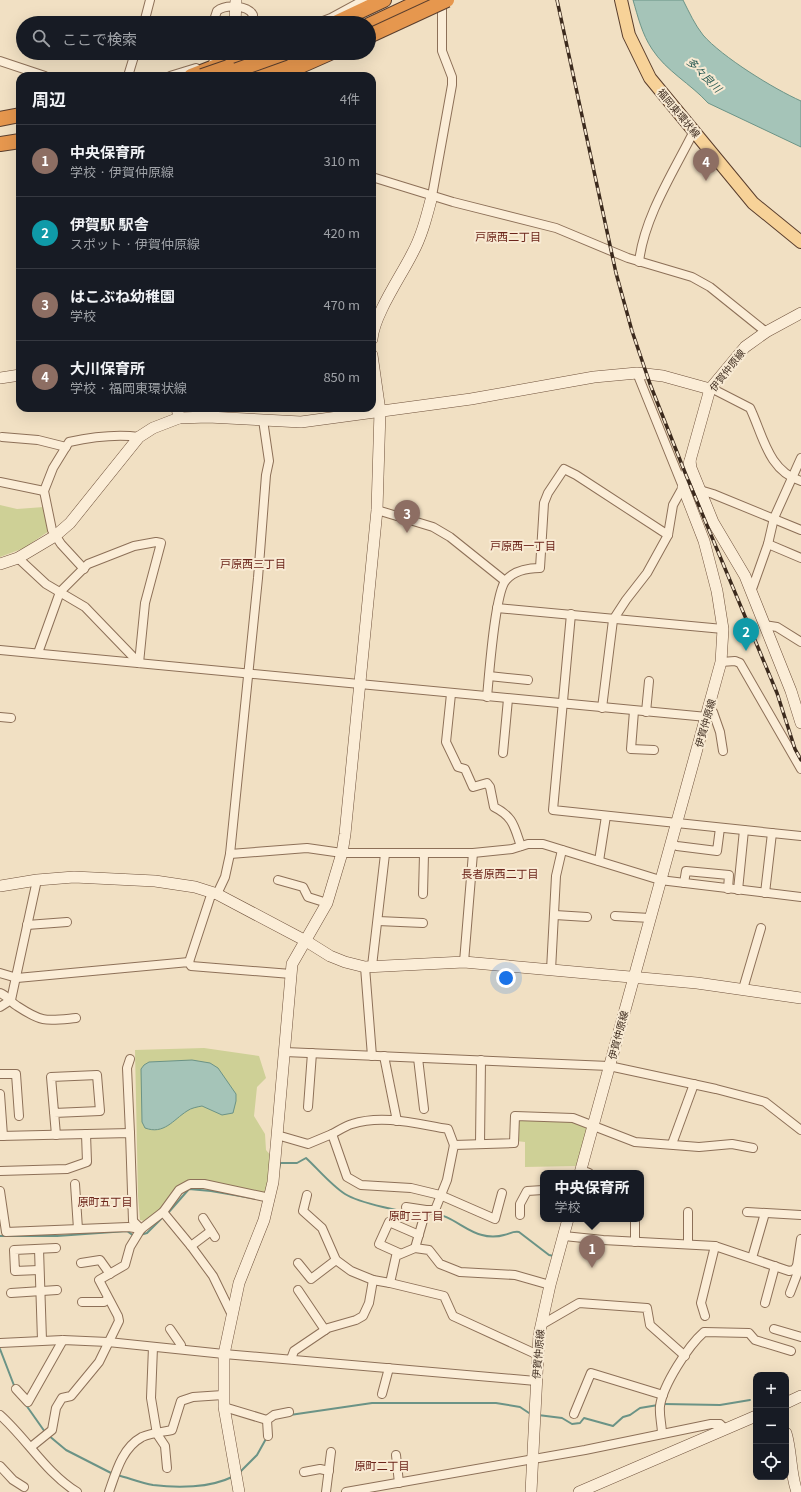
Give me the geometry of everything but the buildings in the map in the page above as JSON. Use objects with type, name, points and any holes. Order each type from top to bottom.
[{"type":"highway","points":[[339,16],[368,0]]},
{"type":"highway","points":[[350,16],[384,0]]},
{"type":"highway","points":[[369,16],[402,0]]},
{"type":"highway","points":[[376,22],[421,0]]},
{"type":"highway","points":[[376,27],[430,0]]},
{"type":"highway","points":[[376,33],[445,3]]},
{"type":"highway","points":[[200,72],[226,60]]},
{"type":"highway","points":[[213,72],[244,60]]},
{"type":"highway","points":[[231,72],[265,60]]},
{"type":"highway","points":[[257,72],[288,60]]},
{"type":"highway","points":[[268,72],[298,60]]},
{"type":"highway","points":[[287,72],[314,60]]},
{"type":"highway","points":[[0,119],[16,116]]},
{"type":"highway","points":[[0,128],[16,126]]},
{"type":"highway","points":[[0,136],[16,134]]},
{"type":"highway","points":[[0,144],[16,141]]},
{"type":"main road","name":"福岡東環状線","points":[[621,0],[630,35],[650,78],[753,203],[801,242]]},
{"type":"street","points":[[146,16],[150,0]]},
{"type":"street","points":[[335,16],[364,0]]},
{"type":"street","points":[[376,325],[392,288],[414,252],[432,196],[452,85],[452,77],[442,51],[445,3]]},
{"type":"street","points":[[235,16],[236,4]]},
{"type":"street","points":[[216,16],[220,8],[236,4],[251,10],[253,16]]},
{"type":"street","points":[[129,72],[133,60]]},
{"type":"street","points":[[184,72],[218,62],[219,60]]},
{"type":"street","points":[[235,60],[235,72]]},
{"type":"street","points":[[0,61],[33,72]]},
{"type":"street","points":[[639,262],[641,242],[652,216],[694,131]]},
{"type":"street","points":[[376,178],[432,196],[556,228],[639,262],[692,276],[710,288],[766,332]]},
{"type":"street","name":"伊賀仲原線","points":[[583,1170],[592,1127],[660,880],[708,714],[721,662],[723,629],[717,591],[704,541],[683,487],[689,461],[710,389],[745,347],[766,332],[801,313]]},
{"type":"street","points":[[602,708],[613,620],[626,600],[648,573],[668,534],[674,504],[683,487],[637,373]]},
{"type":"street","points":[[376,412],[471,399],[594,377],[637,373],[663,376],[710,389],[750,408],[764,446],[779,467],[797,480]]},
{"type":"street","points":[[0,378],[16,376]]},
{"type":"street","points":[[239,1492],[224,1407],[224,1354],[243,1270],[264,1220],[270,1198],[285,1052],[292,964],[327,903],[342,853],[377,510],[380,411],[376,384]]},
{"type":"street","points":[[0,564],[18,558],[56,536],[70,523],[139,437],[178,413],[195,417],[301,422],[373,412]]},
{"type":"street","points":[[189,962],[215,893],[225,877],[230,854],[258,578],[266,475],[269,461],[263,420]]},
{"type":"street","points":[[84,569],[52,530],[44,491],[47,478],[70,442],[122,435],[139,437]]},
{"type":"street","points":[[2,437],[38,440],[66,447]]},
{"type":"street","points":[[751,592],[768,544],[774,518],[797,480],[801,458]]},
{"type":"street","points":[[689,461],[690,468],[713,522],[739,564],[751,592],[801,723]]},
{"type":"street","points":[[487,697],[497,608],[505,581],[522,569],[540,568],[544,503],[548,493],[564,469],[576,475],[668,534]]},
{"type":"street","points":[[0,482],[44,491]]},
{"type":"street","points":[[700,490],[774,518],[801,530]]},
{"type":"street","points":[[377,510],[438,530],[450,537],[505,581]]},
{"type":"street","points":[[38,653],[60,592],[88,564],[134,546],[161,543],[145,604],[139,662]]},
{"type":"street","points":[[768,544],[801,558]]},
{"type":"street","points":[[18,558],[35,575],[85,607],[139,662]]},
{"type":"street","points":[[497,608],[571,614],[613,620],[723,629]]},
{"type":"street","points":[[571,614],[553,810],[801,836]]},
{"type":"street","points":[[764,625],[777,627],[801,642]]},
{"type":"street","points":[[0,650],[139,662],[360,686],[634,711],[708,714],[713,712],[720,732],[723,751]]},
{"type":"street","points":[[721,662],[735,661],[740,663],[801,769]]},
{"type":"street","points":[[489,676],[528,680]]},
{"type":"street","points":[[646,712],[649,681]]},
{"type":"street","points":[[450,694],[447,746],[458,767],[464,769],[473,787],[487,783],[490,787],[494,806],[503,812],[517,829],[521,846]]},
{"type":"street","points":[[503,753],[508,699]]},
{"type":"street","points":[[634,711],[631,749],[654,750]]},
{"type":"street","points":[[0,717],[11,718]]},
{"type":"street","points":[[599,861],[606,816]]},
{"type":"street","points":[[671,843],[677,846],[717,851],[720,828]]},
{"type":"street","points":[[738,890],[744,830]]},
{"type":"street","points":[[765,893],[772,833]]},
{"type":"street","points":[[230,854],[307,848],[342,853],[473,854],[543,844],[660,880],[801,897]]},
{"type":"street","points":[[551,970],[556,876],[562,850]]},
{"type":"street","points":[[372,1056],[368,966],[378,921],[385,854]]},
{"type":"street","points":[[423,894],[424,854]]},
{"type":"street","points":[[464,962],[473,854]]},
{"type":"street","points":[[684,883],[686,871],[729,875],[728,889]]},
{"type":"street","points":[[0,886],[37,880],[74,877],[177,883],[215,893],[306,941],[330,956],[345,962],[368,966],[464,962],[697,983],[801,998]]},
{"type":"street","points":[[0,1007],[11,1000],[17,978],[37,880]]},
{"type":"street","points":[[278,880],[303,887],[308,897],[327,903]]},
{"type":"street","points":[[555,915],[588,917]]},
{"type":"street","points":[[615,916],[650,918]]},
{"type":"street","points":[[378,921],[423,923]]},
{"type":"street","points":[[28,925],[67,922]]},
{"type":"street","points":[[743,990],[761,928]]},
{"type":"street","points":[[189,962],[191,966],[291,974]]},
{"type":"street","points":[[0,973],[17,978],[189,962]]},
{"type":"street","points":[[0,993],[7,996],[15,1005],[41,1020],[76,1018]]},
{"type":"street","points":[[285,1052],[609,1066],[694,1084],[765,1102],[801,1130]]},
{"type":"street","points":[[308,1107],[312,1053]]},
{"type":"street","points":[[384,1056],[397,1121]]},
{"type":"street","points":[[418,1058],[424,1109]]},
{"type":"street","points":[[130,1059],[127,1068],[133,1221],[141,1229]]},
{"type":"street","points":[[480,1144],[481,1060]]},
{"type":"street","points":[[0,1074],[16,1074],[19,1116]]},
{"type":"street","points":[[54,1113],[100,1111],[97,1075],[51,1077],[54,1113],[56,1135]]},
{"type":"street","points":[[672,1144],[694,1084]]},
{"type":"street","points":[[0,1094],[2,1136],[130,1133]]},
{"type":"street","points":[[454,1145],[514,1143],[515,1116],[573,1118],[592,1127],[635,1142],[699,1147],[732,1144],[753,1148]]},
{"type":"street","points":[[277,1135],[308,1144],[351,1124],[374,1119],[448,1129],[454,1145],[447,1180],[435,1210],[406,1207]]},
{"type":"street","points":[[0,1171],[66,1169],[87,1162],[86,1134]]},
{"type":"street","points":[[332,1134],[346,1177],[361,1185],[411,1188],[440,1195],[496,1219],[502,1193]]},
{"type":"street","points":[[31,1447],[52,1430],[56,1408],[62,1398],[71,1396],[92,1373],[108,1342],[118,1322],[118,1316],[99,1280],[125,1265],[130,1247],[141,1229],[163,1212],[179,1190],[190,1184],[197,1183],[270,1198]]},
{"type":"street","points":[[75,1184],[78,1229]]},
{"type":"street","points":[[520,1215],[520,1204],[527,1191],[540,1190]]},
{"type":"street","points":[[0,1191],[6,1232],[128,1227],[141,1229]]},
{"type":"street","points":[[307,1195],[304,1211],[322,1228],[336,1260],[350,1271],[373,1280],[444,1296],[453,1316],[538,1355]]},
{"type":"street","points":[[415,1248],[426,1210]]},
{"type":"street","points":[[163,1212],[191,1246],[212,1276],[232,1315]]},
{"type":"street","points":[[688,1212],[688,1244]]},
{"type":"street","points":[[747,1212],[801,1215]]},
{"type":"street","points":[[752,1258],[765,1213]]},
{"type":"street","points":[[191,1246],[213,1234],[203,1218]]},
{"type":"street","points":[[399,1253],[379,1244],[389,1222],[419,1234]]},
{"type":"street","name":"伊賀仲原線","points":[[531,1492],[536,1381],[541,1325],[567,1222]]},
{"type":"street","points":[[635,1222],[635,1242]]},
{"type":"street","points":[[564,1236],[635,1242],[715,1246],[789,1271],[794,1270],[799,1266]]},
{"type":"street","points":[[790,1293],[798,1272],[801,1239]]},
{"type":"street","points":[[705,1316],[701,1303],[715,1246]]},
{"type":"street","points":[[39,1270],[15,1271],[14,1250],[56,1248]]},
{"type":"street","points":[[390,1283],[396,1256],[399,1253],[415,1248],[429,1250],[440,1264],[460,1272],[515,1275],[550,1285]]},
{"type":"street","points":[[39,1249],[42,1340]]},
{"type":"street","points":[[82,1263],[100,1260],[110,1274]]},
{"type":"street","points":[[298,1263],[311,1279],[336,1260]]},
{"type":"street","points":[[765,1303],[775,1266]]},
{"type":"street","points":[[290,1359],[294,1351],[325,1330],[356,1320],[363,1316],[369,1303],[373,1280]]},
{"type":"street","points":[[11,1293],[58,1290]]},
{"type":"street","points":[[298,1290],[325,1330]]},
{"type":"street","points":[[82,1302],[104,1302],[108,1299]]},
{"type":"street","points":[[541,1325],[579,1302],[647,1308],[650,1325],[685,1356]]},
{"type":"street","points":[[170,1329],[181,1345],[180,1350]]},
{"type":"street","points":[[774,1329],[801,1337]]},
{"type":"street","points":[[662,1434],[660,1406],[663,1395],[685,1356],[704,1332],[749,1333],[755,1340],[791,1351]]},
{"type":"street","points":[[0,1343],[42,1340],[108,1342],[180,1350],[536,1381]]},
{"type":"street","points":[[16,1389],[28,1402],[63,1340]]},
{"type":"street","points":[[153,1347],[151,1398],[157,1434],[165,1446],[168,1468]]},
{"type":"street","points":[[382,1394],[389,1368]]},
{"type":"street","points":[[574,1414],[591,1373],[663,1395]]},
{"type":"street","points":[[109,1492],[121,1459],[142,1437],[172,1430],[181,1401],[193,1397],[223,1395]]},
{"type":"street","points":[[789,1402],[801,1396]]},
{"type":"street","points":[[224,1407],[267,1420]]},
{"type":"street","points":[[267,1420],[274,1415],[289,1412]]},
{"type":"street","points":[[0,1415],[15,1428],[53,1473],[66,1485],[77,1492]]},
{"type":"street","points":[[579,1492],[753,1417]]},
{"type":"street","points":[[267,1420],[268,1436]]},
{"type":"street","points":[[346,1492],[532,1460],[711,1424],[720,1424],[725,1429]]},
{"type":"street","points":[[789,1444],[792,1479],[797,1492]]},
{"type":"street","points":[[326,1492],[331,1452]]},
{"type":"street","points":[[396,1455],[399,1483]]},
{"type":"street","points":[[0,1466],[12,1480],[24,1487]]},
{"type":"street","points":[[304,1472],[320,1469],[329,1471]]},
{"type":"green space","points":[[0,505],[17,509],[44,507],[49,531],[24,548],[0,557]]},
{"type":"green space","points":[[204,1048],[259,1056],[266,1078],[257,1087],[254,1116],[265,1134],[266,1150],[272,1157],[266,1194],[188,1181],[161,1210],[144,1221],[140,1220],[138,1196],[135,1050]]},
{"type":"green space","points":[[517,1119],[571,1121],[587,1128],[576,1166],[525,1167],[525,1142],[516,1141]]},
{"type":"water","name":"多々良川","points":[[633,0],[683,0],[697,27],[712,44],[749,72],[777,89],[801,101],[801,147],[708,103],[671,71],[652,49],[643,31]]},
{"type":"water","points":[[192,1060],[210,1063],[218,1068],[236,1094],[233,1113],[222,1115],[202,1106],[189,1110],[168,1126],[158,1130],[145,1128],[142,1122],[141,1069],[149,1062]]},
{"type":"waterway","points":[[279,1169],[280,1163],[297,1163],[306,1158],[345,1194],[361,1201],[383,1207],[423,1214]]},
{"type":"waterway","points":[[168,1213],[189,1189],[211,1191],[263,1200]]},
{"type":"waterway","points":[[433,1214],[445,1217],[484,1236],[499,1236],[519,1232],[549,1255],[554,1256]]},
{"type":"waterway","points":[[140,1235],[147,1233],[164,1216]]},
{"type":"waterway","points":[[0,1236],[57,1236],[127,1231],[134,1236]]},
{"type":"waterway","points":[[0,1349],[15,1388]]},
{"type":"waterway","points":[[664,1404],[720,1405],[750,1400]]},
{"type":"waterway","points":[[290,1415],[372,1403],[496,1403],[520,1407],[532,1415]]},
{"type":"waterway","points":[[26,1405],[45,1432]]},
{"type":"waterway","points":[[538,1415],[562,1418],[572,1424],[580,1423],[584,1418],[613,1426],[623,1417],[630,1415],[640,1408],[658,1405]]},
{"type":"waterway","points":[[48,1435],[66,1450],[113,1474]]},
{"type":"waterway","points":[[239,1473],[257,1455],[267,1437]]},
{"type":"waterway","points":[[117,1475],[148,1484],[172,1487],[204,1485],[223,1481],[232,1477]]},
{"type":"railway","points":[[557,0],[616,273],[632,331],[650,384],[686,475],[777,693],[795,749],[801,760]]},
{"type":"place","name":"大川保育所","points":[[706,181]]},
{"type":"place","name":"はこぶね幼稚園","points":[[407,533]]},
{"type":"place","name":"伊賀駅 駅舎","points":[[746,651]]},
{"type":"place","name":"中央保育所","points":[[592,1268]]},
{"type":"district","name":"戸原西二丁目","points":[[508,237]]},
{"type":"district","name":"戸原西一丁目","points":[[523,546]]},
{"type":"district","name":"戸原西三丁目","points":[[253,564]]},
{"type":"district","name":"長者原西二丁目","points":[[500,874]]},
{"type":"district","name":"原町五丁目","points":[[105,1202]]},
{"type":"district","name":"原町三丁目","points":[[416,1216]]},
{"type":"district","name":"原町二丁目","points":[[382,1466]]}]
